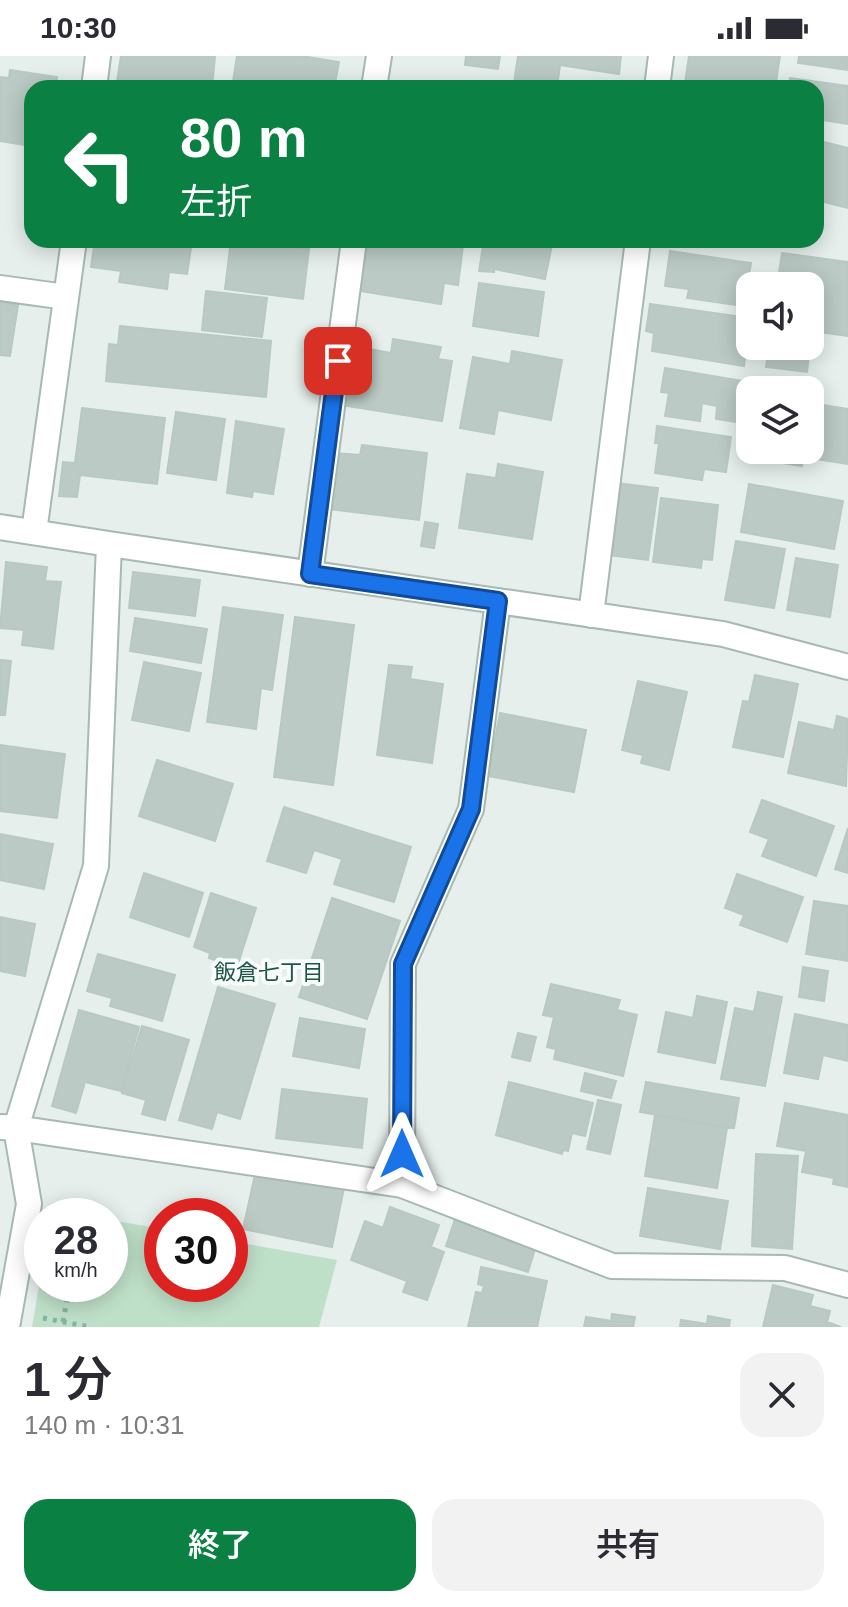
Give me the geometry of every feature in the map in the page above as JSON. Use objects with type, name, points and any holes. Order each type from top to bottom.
[{"type":"street","points":[[95,80],[98,56]]},
{"type":"street","points":[[375,80],[379,56]]},
{"type":"street","points":[[658,80],[661,56]]},
{"type":"street","points":[[34,532],[73,248]]},
{"type":"street","points":[[310,574],[353,248]]},
{"type":"street","points":[[591,615],[637,248]]},
{"type":"street","points":[[0,288],[66,297]]},
{"type":"street","points":[[0,527],[723,634],[848,667]]},
{"type":"street","points":[[9,1319],[29,1204],[8,1128],[96,866],[109,544]]},
{"type":"street","points":[[402,1185],[403,964],[471,809],[498,601]]},
{"type":"street","points":[[8,1128],[402,1185],[612,1266],[785,1268],[848,1285]]},
{"type":"path","points":[[63,1322],[67,1302]]},
{"type":"path","points":[[9,1319],[90,1327]]},
{"type":"green space","points":[[128,1223],[144,1226],[144,1302],[248,1302],[248,1244],[337,1260],[319,1327],[32,1327],[36,1302],[128,1302]]},
{"type":"building","points":[[121,56],[215,56],[213,80],[117,80]]},
{"type":"building","points":[[237,56],[301,56],[339,62],[336,80],[233,80]]},
{"type":"building","points":[[466,56],[500,56],[498,69],[465,65]]},
{"type":"building","points":[[518,56],[621,56],[619,74],[560,65],[558,80],[514,80]]},
{"type":"building","points":[[689,56],[780,56],[776,80],[685,80]]},
{"type":"building","points":[[799,56],[848,56],[848,70],[798,63]]},
{"type":"building","points":[[10,70],[57,77],[57,80],[24,80],[24,145],[0,141],[0,77],[9,78]]},
{"type":"building","points":[[824,83],[848,86],[848,124],[824,120]]},
{"type":"building","points":[[824,142],[848,148],[848,208],[824,202]]},
{"type":"building","points":[[94,248],[191,248],[187,274],[169,272],[167,289],[119,282],[121,271],[91,267]]},
{"type":"building","points":[[230,248],[309,249],[303,299],[225,289]]},
{"type":"building","points":[[367,248],[463,248],[458,285],[444,283],[441,304],[360,291]]},
{"type":"building","points":[[483,248],[551,248],[545,279],[494,269],[494,272],[479,271]]},
{"type":"building","points":[[670,251],[751,263],[750,272],[736,272],[736,305],[687,298],[689,289],[665,286]]},
{"type":"building","points":[[782,253],[848,262],[848,336],[824,333],[824,272],[779,272]]},
{"type":"building","points":[[479,283],[544,292],[538,336],[473,326]]},
{"type":"building","points":[[206,291],[267,298],[262,337],[202,330]]},
{"type":"building","points":[[0,302],[18,305],[10,356],[0,355]]},
{"type":"building","points":[[650,304],[736,316],[736,360],[745,360],[744,366],[652,351],[654,333],[646,331]]},
{"type":"building","points":[[120,326],[271,341],[266,397],[106,381],[109,344],[118,345]]},
{"type":"building","points":[[393,339],[441,347],[438,359],[452,361],[442,421],[347,406],[357,347],[391,353]]},
{"type":"building","points":[[512,351],[562,360],[551,420],[498,410],[494,434],[460,428],[473,357],[510,364]]},
{"type":"building","points":[[767,360],[808,360],[807,372],[766,367]]},
{"type":"building","points":[[665,368],[736,380],[736,422],[716,419],[717,406],[702,403],[700,421],[665,416],[669,393],[661,392]]},
{"type":"building","points":[[824,405],[848,409],[848,464],[824,460]]},
{"type":"building","points":[[82,408],[165,418],[157,484],[80,475],[77,497],[59,496],[63,462],[75,463]]},
{"type":"building","points":[[176,412],[225,419],[216,480],[167,473]]},
{"type":"building","points":[[236,421],[284,429],[273,494],[253,491],[252,497],[227,493]]},
{"type":"building","points":[[657,426],[731,437],[726,472],[704,469],[702,480],[655,473],[659,443],[655,443]]},
{"type":"building","points":[[362,445],[427,453],[419,520],[328,509],[335,453],[360,455]]},
{"type":"building","points":[[498,464],[543,472],[532,539],[459,528],[467,474],[496,478]]},
{"type":"building","points":[[608,482],[658,488],[648,560],[599,554]]},
{"type":"building","points":[[749,484],[843,501],[834,549],[741,532]]},
{"type":"building","points":[[661,498],[718,505],[712,560],[702,559],[701,568],[653,562]]},
{"type":"building","points":[[425,522],[438,524],[434,548],[421,546]]},
{"type":"building","points":[[736,541],[785,549],[774,608],[725,600]]},
{"type":"building","points":[[796,558],[838,565],[830,617],[787,610]]},
{"type":"building","points":[[6,562],[47,567],[45,581],[61,582],[53,649],[22,645],[24,630],[0,628]]},
{"type":"building","points":[[133,572],[200,580],[195,616],[129,608]]},
{"type":"building","points":[[223,607],[283,615],[272,690],[261,688],[256,729],[207,722]]},
{"type":"building","points":[[295,617],[354,625],[333,785],[274,777]]},
{"type":"building","points":[[135,618],[207,629],[201,663],[130,651]]},
{"type":"building","points":[[0,660],[11,661],[5,715],[0,715]]},
{"type":"building","points":[[144,662],[201,673],[189,731],[132,720]]},
{"type":"building","points":[[389,665],[412,667],[410,679],[443,684],[432,763],[377,755]]},
{"type":"building","points":[[755,675],[798,684],[783,757],[733,747],[743,701],[749,702]]},
{"type":"building","points":[[638,681],[687,692],[669,770],[641,763],[643,755],[622,750]]},
{"type":"building","points":[[500,713],[586,730],[574,792],[488,776]]},
{"type":"building","points":[[837,716],[848,719],[846,786],[788,773],[799,722],[834,730]]},
{"type":"building","points":[[0,745],[65,754],[57,818],[0,811]]},
{"type":"building","points":[[157,760],[233,784],[215,841],[139,816]]},
{"type":"building","points":[[762,800],[834,826],[816,876],[762,856],[769,839],[750,832]]},
{"type":"building","points":[[284,807],[411,847],[394,902],[334,884],[342,859],[314,850],[306,873],[267,861]]},
{"type":"building","points":[[848,828],[848,873],[835,869]]},
{"type":"building","points":[[0,834],[53,844],[44,889],[0,880]]},
{"type":"building","points":[[144,873],[203,893],[189,937],[130,917]]},
{"type":"building","points":[[737,874],[803,897],[787,942],[740,925],[744,915],[725,908]]},
{"type":"building","points":[[211,893],[256,908],[237,967],[209,958],[210,953],[194,947]]},
{"type":"building","points":[[332,898],[400,921],[367,1019],[299,997]]},
{"type":"building","points":[[814,901],[848,906],[848,961],[806,954]]},
{"type":"building","points":[[0,917],[35,924],[25,976],[0,971]]},
{"type":"building","points":[[98,954],[175,975],[162,1021],[110,1006],[112,998],[87,991]]},
{"type":"building","points":[[803,967],[828,971],[824,1001],[799,997]]},
{"type":"building","points":[[551,984],[620,1000],[617,1010],[637,1015],[623,1076],[554,1059],[556,1049],[547,1047],[554,1017],[543,1015]]},
{"type":"building","points":[[218,987],[275,1004],[240,1119],[217,1112],[212,1129],[179,1120]]},
{"type":"building","points":[[758,992],[782,997],[765,1086],[721,1079],[735,1008],[754,1012]]},
{"type":"building","points":[[697,996],[727,1002],[715,1063],[658,1052],[666,1012],[693,1018]]},
{"type":"building","points":[[79,1010],[139,1027],[121,1091],[85,1082],[76,1113],[52,1106]]},
{"type":"building","points":[[795,1014],[848,1025],[848,1061],[823,1055],[818,1079],[784,1073]]},
{"type":"building","points":[[300,1018],[365,1029],[359,1068],[293,1056]]},
{"type":"building","points":[[142,1026],[189,1040],[165,1120],[142,1114],[146,1100],[122,1093]]},
{"type":"building","points":[[518,1033],[536,1037],[530,1061],[512,1057]]},
{"type":"building","points":[[585,1073],[616,1081],[611,1098],[581,1091]]},
{"type":"building","points":[[509,1082],[593,1103],[585,1136],[572,1133],[568,1151],[563,1150],[562,1154],[496,1135]]},
{"type":"building","points":[[646,1082],[739,1098],[734,1128],[640,1112]]},
{"type":"building","points":[[282,1089],[367,1099],[362,1148],[276,1138]]},
{"type":"building","points":[[598,1100],[621,1105],[610,1154],[587,1149]]},
{"type":"building","points":[[785,1103],[848,1115],[848,1187],[833,1184],[834,1178],[802,1172],[806,1151],[777,1146]]},
{"type":"building","points":[[655,1115],[727,1128],[717,1188],[645,1176]]},
{"type":"building","points":[[756,1154],[798,1156],[792,1249],[752,1246]]},
{"type":"building","points":[[256,1170],[344,1188],[332,1247],[248,1230],[248,1206]]},
{"type":"building","points":[[648,1188],[728,1201],[720,1249],[640,1236]]},
{"type":"building","points":[[390,1207],[439,1225],[431,1247],[444,1252],[427,1300],[403,1292],[407,1281],[351,1260],[365,1221],[383,1228]]},
{"type":"building","points":[[457,1213],[535,1249],[528,1272],[446,1246]]},
{"type":"building","points":[[481,1267],[547,1281],[537,1327],[468,1327],[476,1292],[482,1293],[484,1286],[478,1284]]},
{"type":"building","points":[[773,1285],[813,1295],[810,1306],[830,1311],[827,1322],[841,1327],[763,1327]]},
{"type":"building","points":[[612,1314],[635,1317],[633,1327],[584,1327],[586,1317],[611,1321]]},
{"type":"building","points":[[708,1316],[730,1320],[729,1327],[680,1327],[681,1320],[707,1324]]},
{"type":"district","name":"飯倉七丁目","points":[[269,972]]},
{"type":"route","points":[[338,361],[310,574],[498,601],[471,809],[403,964],[402,1154]]}]
